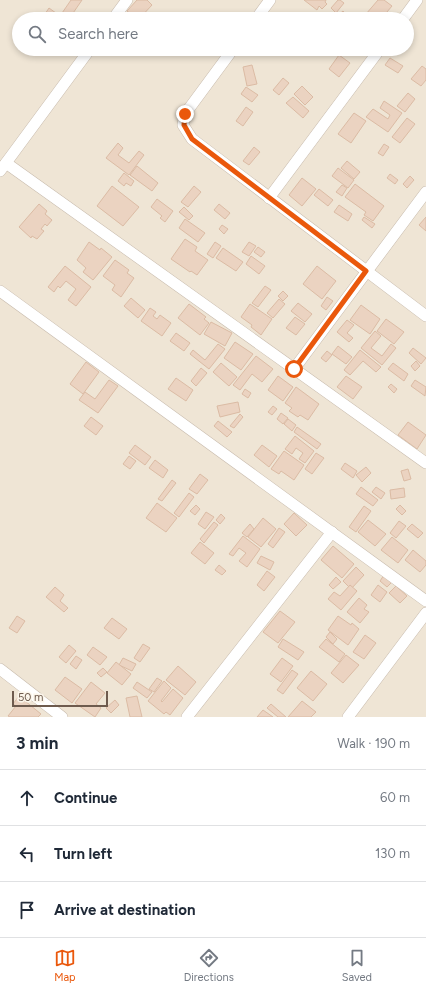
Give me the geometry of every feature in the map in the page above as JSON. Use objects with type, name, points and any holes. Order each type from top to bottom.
[{"type":"street","points":[[118,12],[127,0]]},
{"type":"street","points":[[261,12],[270,0]]},
{"type":"street","points":[[408,12],[417,0]]},
{"type":"street","points":[[85,56],[3,167],[294,369],[426,463]]},
{"type":"street","points":[[228,56],[185,114],[184,125],[192,139],[426,316]]},
{"type":"street","points":[[269,198],[375,56]]},
{"type":"street","points":[[294,369],[426,192]]},
{"type":"street","points":[[0,291],[426,601]]},
{"type":"street","points":[[187,717],[332,532]]},
{"type":"street","points":[[348,717],[426,613]]},
{"type":"street","points":[[0,669],[61,717]]},
{"type":"shaded area","points":[[0,0],[426,0],[426,717],[0,717]]},
{"type":"building","points":[[71,0],[82,0],[74,12],[63,12]]},
{"type":"building","points":[[137,0],[147,0],[152,5],[146,12],[127,11]]},
{"type":"building","points":[[304,0],[326,0],[325,2],[327,4],[322,9],[319,6],[317,10]]},
{"type":"building","points":[[338,0],[344,3],[337,12],[331,8]]},
{"type":"building","points":[[378,0],[384,0],[392,6],[387,12],[368,12]]},
{"type":"building","points":[[49,8],[54,12],[46,12]]},
{"type":"building","points":[[338,56],[350,63],[339,77],[329,69]]},
{"type":"building","points":[[390,58],[403,66],[398,73],[385,65]]},
{"type":"building","points":[[252,65],[257,84],[247,86],[243,67]]},
{"type":"building","points":[[422,66],[426,69],[426,80],[421,86],[411,79]]},
{"type":"building","points":[[283,78],[289,83],[279,95],[273,90]]},
{"type":"building","points":[[302,86],[313,97],[305,105],[294,94]]},
{"type":"building","points":[[246,87],[258,95],[252,102],[241,94]]},
{"type":"building","points":[[408,93],[415,99],[405,112],[397,106]]},
{"type":"building","points":[[293,97],[309,111],[303,118],[286,103]]},
{"type":"building","points":[[384,101],[402,113],[388,132],[366,117],[373,109],[388,119],[390,115],[380,108]]},
{"type":"building","points":[[246,107],[253,112],[243,126],[236,121]]},
{"type":"building","points":[[354,113],[366,121],[351,143],[338,134]]},
{"type":"building","points":[[407,118],[415,124],[400,143],[392,137]]},
{"type":"building","points":[[118,143],[123,148],[118,155],[129,163],[139,151],[144,155],[129,175],[106,158]]},
{"type":"building","points":[[384,144],[389,147],[383,156],[378,153]]},
{"type":"building","points":[[254,147],[260,152],[249,165],[243,161]]},
{"type":"building","points":[[347,161],[360,172],[354,179],[341,168]]},
{"type":"building","points":[[137,166],[158,183],[152,191],[130,175]]},
{"type":"building","points":[[338,168],[354,180],[348,188],[332,176]]},
{"type":"building","points":[[124,173],[134,181],[131,186],[126,183],[124,186],[118,181]]},
{"type":"building","points":[[390,174],[398,180],[395,184],[387,178]]},
{"type":"building","points":[[410,176],[414,180],[407,188],[403,184]]},
{"type":"building","points":[[302,178],[316,189],[302,206],[289,195]]},
{"type":"building","points":[[355,184],[384,206],[373,221],[364,215],[366,212],[345,197]]},
{"type":"building","points":[[342,185],[347,188],[342,196],[336,192]]},
{"type":"building","points":[[112,186],[139,207],[123,226],[97,206]]},
{"type":"building","points":[[194,186],[201,192],[188,207],[181,202]]},
{"type":"building","points":[[319,189],[333,200],[328,206],[314,195]]},
{"type":"building","points":[[157,199],[173,211],[165,222],[160,218],[162,216],[151,207]]},
{"type":"building","points":[[39,204],[47,211],[45,214],[52,220],[47,226],[45,224],[41,229],[44,231],[37,239],[32,236],[31,238],[19,227]]},
{"type":"building","points":[[219,204],[230,213],[225,219],[214,210]]},
{"type":"building","points":[[339,205],[352,214],[348,221],[334,212]]},
{"type":"building","points":[[184,207],[193,216],[189,220],[179,212]]},
{"type":"building","points":[[364,217],[375,224],[372,228],[362,220]]},
{"type":"building","points":[[426,217],[426,231],[419,225]]},
{"type":"building","points":[[185,219],[205,233],[198,242],[179,228]]},
{"type":"building","points":[[222,225],[228,229],[224,234],[219,229]]},
{"type":"building","points":[[185,239],[197,247],[195,251],[208,260],[197,275],[171,259]]},
{"type":"building","points":[[89,242],[100,250],[101,248],[112,257],[93,280],[83,272],[86,268],[77,260]]},
{"type":"building","points":[[215,242],[221,246],[213,258],[207,254]]},
{"type":"building","points":[[249,242],[256,246],[249,256],[242,252]]},
{"type":"building","points":[[258,247],[265,252],[261,257],[254,252]]},
{"type":"building","points":[[223,248],[243,262],[236,271],[216,258]]},
{"type":"building","points":[[251,256],[265,266],[259,274],[246,264]]},
{"type":"building","points":[[115,260],[129,270],[127,273],[134,278],[121,297],[112,290],[115,285],[103,276]]},
{"type":"building","points":[[65,266],[91,287],[76,306],[68,300],[76,289],[66,281],[60,288],[58,286],[54,292],[48,287]]},
{"type":"building","points":[[317,266],[336,281],[322,299],[303,284]]},
{"type":"building","points":[[265,286],[271,290],[258,307],[252,303]]},
{"type":"building","points":[[283,291],[288,296],[283,301],[278,296]]},
{"type":"building","points":[[327,297],[333,301],[326,310],[321,306]]},
{"type":"building","points":[[131,298],[145,310],[138,318],[124,306]]},
{"type":"building","points":[[279,299],[285,304],[273,318],[267,313]]},
{"type":"building","points":[[298,303],[312,314],[305,322],[291,311]]},
{"type":"building","points":[[189,304],[206,317],[204,319],[209,323],[200,335],[178,318]]},
{"type":"building","points":[[250,304],[272,319],[261,335],[251,327],[252,325],[241,317]]},
{"type":"building","points":[[361,305],[380,319],[370,334],[350,320]]},
{"type":"building","points":[[150,308],[156,312],[153,316],[157,319],[160,315],[171,323],[162,336],[141,321]]},
{"type":"building","points":[[295,317],[305,324],[296,335],[286,328]]},
{"type":"building","points":[[386,319],[404,332],[394,344],[377,331]]},
{"type":"building","points":[[347,320],[354,325],[347,333],[353,338],[349,342],[337,332]]},
{"type":"building","points":[[211,322],[232,333],[225,346],[204,334]]},
{"type":"building","points":[[375,331],[381,336],[371,348],[382,356],[391,344],[396,348],[382,365],[361,348]]},
{"type":"building","points":[[176,333],[190,343],[184,351],[170,341]]},
{"type":"building","points":[[235,342],[253,354],[241,370],[224,358]]},
{"type":"building","points":[[218,344],[225,349],[209,369],[190,354],[193,350],[205,360]]},
{"type":"building","points":[[338,346],[352,357],[346,364],[332,354]]},
{"type":"building","points":[[413,348],[426,358],[421,364],[409,353]]},
{"type":"building","points":[[360,350],[381,367],[376,372],[363,361],[350,375],[344,370]]},
{"type":"building","points":[[327,351],[332,355],[326,362],[321,358]]},
{"type":"building","points":[[256,356],[273,369],[262,382],[252,374],[240,390],[233,385]]},
{"type":"building","points":[[416,361],[420,366],[415,371],[411,366]]},
{"type":"building","points":[[86,362],[99,372],[83,394],[70,384]]},
{"type":"building","points":[[221,363],[237,377],[229,386],[213,372]]},
{"type":"building","points":[[393,363],[408,374],[404,381],[388,369]]},
{"type":"building","points":[[201,368],[207,373],[196,386],[191,381]]},
{"type":"building","points":[[278,376],[293,387],[283,401],[268,390]]},
{"type":"building","points":[[346,376],[362,387],[353,399],[337,387]]},
{"type":"building","points":[[176,378],[193,390],[186,401],[168,389]]},
{"type":"building","points":[[109,380],[118,386],[98,413],[79,400],[85,392],[95,399]]},
{"type":"building","points":[[415,380],[426,387],[425,396],[411,386]]},
{"type":"building","points":[[391,384],[397,389],[394,393],[388,387]]},
{"type":"building","points":[[296,387],[319,404],[308,420],[300,415],[298,417],[289,411],[292,408],[285,403]]},
{"type":"building","points":[[245,389],[251,393],[248,398],[242,394]]},
{"type":"building","points":[[238,402],[240,412],[220,417],[217,406]]},
{"type":"building","points":[[273,406],[277,409],[272,415],[268,412]]},
{"type":"building","points":[[281,413],[288,418],[283,424],[277,419]]},
{"type":"building","points":[[240,414],[243,417],[234,428],[230,426]]},
{"type":"building","points":[[91,417],[103,426],[96,435],[84,426]]},
{"type":"building","points":[[288,419],[296,425],[292,431],[284,424]]},
{"type":"building","points":[[218,421],[232,432],[227,437],[214,426]]},
{"type":"building","points":[[408,422],[426,435],[417,449],[398,435]]},
{"type":"building","points":[[297,427],[321,444],[317,449],[294,432]]},
{"type":"building","points":[[295,436],[314,451],[305,463],[299,459],[303,453],[296,448],[292,454],[285,449]]},
{"type":"building","points":[[135,445],[151,457],[145,465],[129,453]]},
{"type":"building","points":[[262,445],[277,456],[269,467],[254,455]]},
{"type":"building","points":[[284,451],[304,465],[294,480],[281,471],[279,474],[271,469]]},
{"type":"building","points":[[316,453],[324,458],[312,474],[305,469]]},
{"type":"building","points":[[129,456],[136,461],[130,469],[123,464]]},
{"type":"building","points":[[155,460],[168,470],[163,478],[149,468]]},
{"type":"building","points":[[345,463],[357,471],[353,478],[341,469]]},
{"type":"building","points":[[366,467],[371,473],[362,482],[356,475]]},
{"type":"building","points":[[408,469],[411,479],[404,481],[401,471]]},
{"type":"building","points":[[200,474],[208,480],[197,494],[189,489]]},
{"type":"building","points":[[172,480],[176,483],[162,501],[158,499]]},
{"type":"building","points":[[361,487],[378,500],[373,506],[356,494]]},
{"type":"building","points":[[376,487],[385,493],[381,499],[372,492]]},
{"type":"building","points":[[404,488],[405,497],[391,499],[390,490]]},
{"type":"building","points":[[189,493],[194,497],[179,517],[174,513]]},
{"type":"building","points":[[157,503],[177,518],[166,532],[146,518]]},
{"type":"building","points":[[196,505],[200,509],[195,515],[190,511]]},
{"type":"building","points":[[400,505],[406,511],[402,515],[396,509]]},
{"type":"building","points":[[364,506],[371,511],[356,532],[349,527]]},
{"type":"building","points":[[206,512],[214,517],[205,529],[198,524]]},
{"type":"building","points":[[294,513],[307,525],[296,536],[284,524]]},
{"type":"building","points":[[221,514],[225,518],[220,524],[216,520]]},
{"type":"building","points":[[263,518],[276,529],[261,547],[248,537]]},
{"type":"building","points":[[368,520],[386,534],[375,546],[358,532]]},
{"type":"building","points":[[399,521],[406,526],[396,538],[390,533]]},
{"type":"building","points":[[214,522],[218,525],[204,543],[200,539]]},
{"type":"building","points":[[250,524],[254,529],[247,537],[242,533]]},
{"type":"building","points":[[412,524],[423,533],[418,538],[407,529]]},
{"type":"building","points":[[279,528],[285,532],[273,548],[268,544]]},
{"type":"building","points":[[243,536],[260,549],[247,567],[239,561],[246,553],[239,548],[233,556],[229,554]]},
{"type":"building","points":[[392,537],[408,550],[398,563],[381,550]]},
{"type":"building","points":[[200,542],[214,553],[205,564],[191,553]]},
{"type":"building","points":[[333,546],[354,564],[342,578],[321,560]]},
{"type":"building","points":[[413,550],[426,561],[426,565],[420,572],[405,560]]},
{"type":"building","points":[[261,556],[274,562],[270,570],[257,563]]},
{"type":"building","points":[[219,565],[226,571],[222,575],[215,570]]},
{"type":"building","points":[[356,567],[364,575],[351,589],[343,581]]},
{"type":"building","points":[[267,571],[275,577],[264,591],[257,585]]},
{"type":"building","points":[[384,575],[392,582],[387,587],[380,581]]},
{"type":"building","points":[[336,577],[341,582],[333,589],[329,585]]},
{"type":"building","points":[[350,585],[357,591],[341,610],[328,599],[334,592],[340,596]]},
{"type":"building","points":[[378,585],[387,592],[380,602],[371,595]]},
{"type":"building","points":[[396,586],[407,596],[400,603],[389,593]]},
{"type":"building","points":[[55,587],[64,595],[60,601],[68,608],[64,612],[46,597]]},
{"type":"building","points":[[359,598],[367,605],[364,609],[369,612],[360,623],[347,612]]},
{"type":"building","points":[[280,611],[295,622],[278,643],[263,632]]},
{"type":"building","points":[[17,616],[25,621],[17,633],[9,628]]},
{"type":"building","points":[[338,616],[351,625],[352,623],[359,629],[348,645],[328,630]]},
{"type":"building","points":[[112,618],[127,629],[119,639],[104,628]]},
{"type":"building","points":[[330,632],[337,639],[333,644],[326,637]]},
{"type":"building","points":[[365,635],[376,643],[364,659],[353,652]]},
{"type":"building","points":[[283,639],[304,652],[298,660],[278,647]]},
{"type":"building","points":[[326,639],[345,654],[339,662],[319,647]]},
{"type":"building","points":[[143,644],[150,648],[140,662],[134,658]]},
{"type":"building","points":[[69,645],[76,651],[66,663],[59,657]]},
{"type":"building","points":[[93,647],[107,657],[100,665],[87,655]]},
{"type":"building","points":[[346,655],[359,665],[343,683],[331,673]]},
{"type":"building","points":[[76,656],[82,660],[76,669],[70,664]]},
{"type":"building","points":[[123,658],[136,664],[132,671],[119,665]]},
{"type":"building","points":[[282,658],[293,666],[281,682],[270,674]]},
{"type":"building","points":[[116,662],[131,674],[122,685],[107,673]]},
{"type":"building","points":[[178,666],[196,682],[185,695],[166,680]]},
{"type":"building","points":[[103,668],[107,672],[101,677],[97,673]]},
{"type":"building","points":[[292,670],[298,674],[283,694],[277,690]]},
{"type":"building","points":[[311,671],[327,684],[313,701],[297,688]]},
{"type":"building","points":[[65,677],[82,689],[72,703],[55,690]]},
{"type":"building","points":[[157,678],[162,681],[154,692],[149,689]]},
{"type":"building","points":[[164,681],[171,688],[161,701],[162,702],[173,689],[183,698],[170,715],[166,712],[164,714],[148,701]]},
{"type":"building","points":[[91,682],[105,693],[96,704],[101,708],[95,717],[75,703]]},
{"type":"building","points":[[137,682],[152,692],[147,698],[133,688]]},
{"type":"building","points":[[19,696],[41,714],[38,717],[8,716],[16,706],[13,704]]},
{"type":"building","points":[[137,696],[142,717],[130,717],[126,698]]},
{"type":"building","points":[[115,700],[119,705],[111,713],[106,708]]},
{"type":"building","points":[[302,701],[316,712],[311,717],[288,717]]},
{"type":"building","points":[[271,704],[286,717],[278,717],[267,708]]},
{"type":"building","points":[[263,710],[273,717],[257,717]]},
{"type":"route","points":[[185,114],[184,125],[192,139],[366,271],[294,369]]}]
